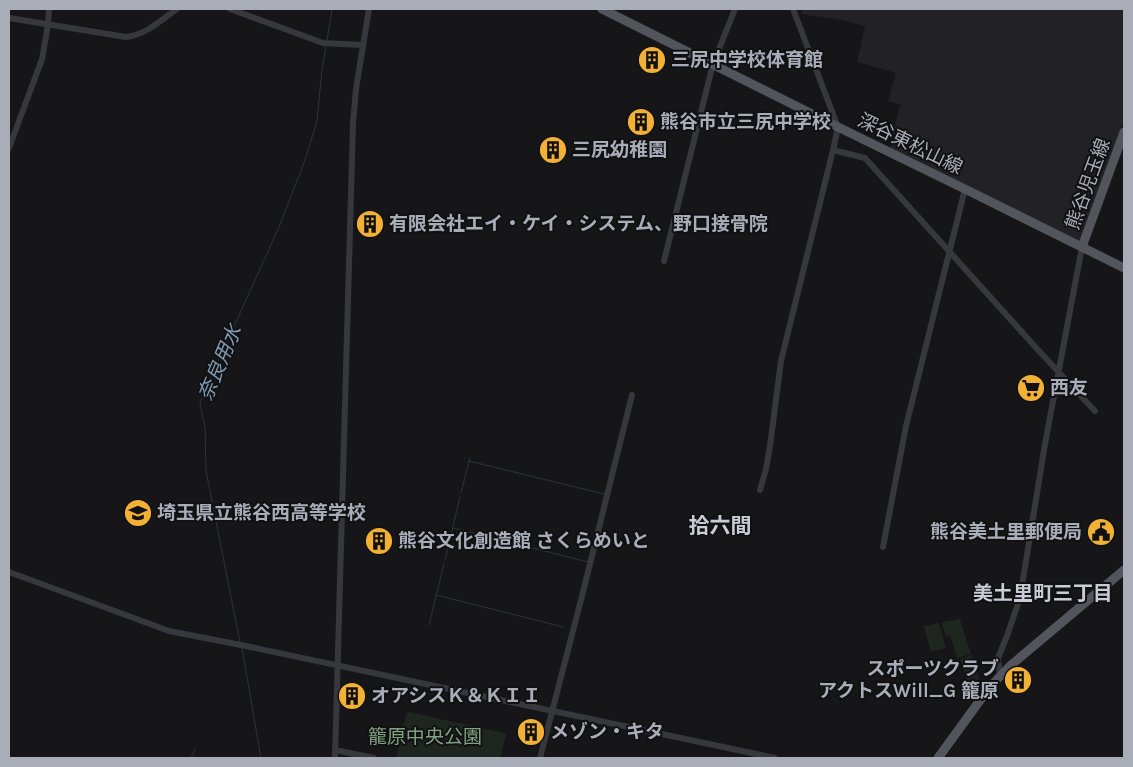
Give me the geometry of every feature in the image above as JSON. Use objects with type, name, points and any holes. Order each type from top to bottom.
[{"type":"main road","name":"深谷東松山線","points":[[602,9],[1124,268]]},
{"type":"main road","name":"熊谷児玉線","points":[[1082,247],[1124,132]]},
{"type":"main road","points":[[938,758],[980,699],[1000,676],[1124,570]]},
{"type":"street","points":[[9,148],[42,60],[49,9]]},
{"type":"street","points":[[9,18],[117,36],[133,36],[146,32],[177,9]]},
{"type":"street","points":[[230,9],[326,44],[362,45]]},
{"type":"street","points":[[335,758],[352,123],[362,45],[369,9]]},
{"type":"street","points":[[664,261],[713,64],[736,9]]},
{"type":"street","points":[[760,490],[770,446],[781,361],[838,127],[793,9]]},
{"type":"street","points":[[833,150],[864,158],[1095,411]]},
{"type":"street","points":[[883,547],[906,426],[966,189]]},
{"type":"street","points":[[1000,676],[998,658],[1020,598],[1044,444],[1082,247]]},
{"type":"street","points":[[540,758],[632,395]]},
{"type":"street","points":[[9,572],[169,631],[775,758]]},
{"type":"street","points":[[335,750],[374,758]]},
{"type":"shaded area","points":[[802,9],[1124,9],[1124,120],[1080,243],[890,149],[900,104],[888,101],[896,73],[857,62],[865,26],[836,19],[801,14]]},
{"type":"green space","points":[[959,619],[971,654],[957,658],[950,635],[946,636],[942,624],[943,622]]},
{"type":"green space","points":[[939,623],[946,648],[931,652],[924,626]]},
{"type":"green space","points":[[972,655],[979,680],[975,684],[976,688],[971,692],[960,659]]},
{"type":"green space","name":"籠原中央公園","points":[[409,712],[504,733],[506,735],[500,758],[396,758],[406,714]]},
{"type":"waterway","name":"奈良用水","points":[[327,40],[332,9]]},
{"type":"waterway","name":"奈良用水","points":[[240,642],[206,471],[205,428],[200,404],[279,227],[305,160],[317,121],[326,46]]},
{"type":"waterway","points":[[461,493],[470,458]]},
{"type":"waterway","points":[[469,461],[604,494]]},
{"type":"waterway","points":[[445,560],[460,497]]},
{"type":"waterway","points":[[453,528],[588,562]]},
{"type":"waterway","points":[[429,625],[444,564]]},
{"type":"waterway","points":[[436,595],[563,627]]},
{"type":"waterway","name":"奈良用水","points":[[242,648],[261,758]]},
{"type":"waterway","points":[[191,758],[195,750]]},
{"type":"place","name":"三尻中学校体育館","points":[[652,60]]},
{"type":"place","name":"熊谷市立三尻中学校","points":[[641,122]]},
{"type":"place","name":"三尻幼稚園","points":[[553,150]]},
{"type":"place","name":"有限会社エイ・ケイ・システム、野口接骨院","points":[[370,224]]},
{"type":"place","name":"西友","points":[[1031,388]]},
{"type":"place","name":"埼玉県立熊谷西高等学校","points":[[138,513]]},
{"type":"place","name":"熊谷美土里郵便局","points":[[1101,532]]},
{"type":"place","name":"熊谷文化創造館 さくらめいと","points":[[379,541]]},
{"type":"place","name":"スポーツクラブ アクトスWill_G 籠原","points":[[1018,680]]},
{"type":"place","name":"オアシスＫ＆ＫＩＩ","points":[[352,696]]},
{"type":"place","name":"メゾン・キタ","points":[[531,732]]},
{"type":"district","name":"拾六間","points":[[720,526]]},
{"type":"district","name":"美土里町三丁目","points":[[1043,593]]}]
